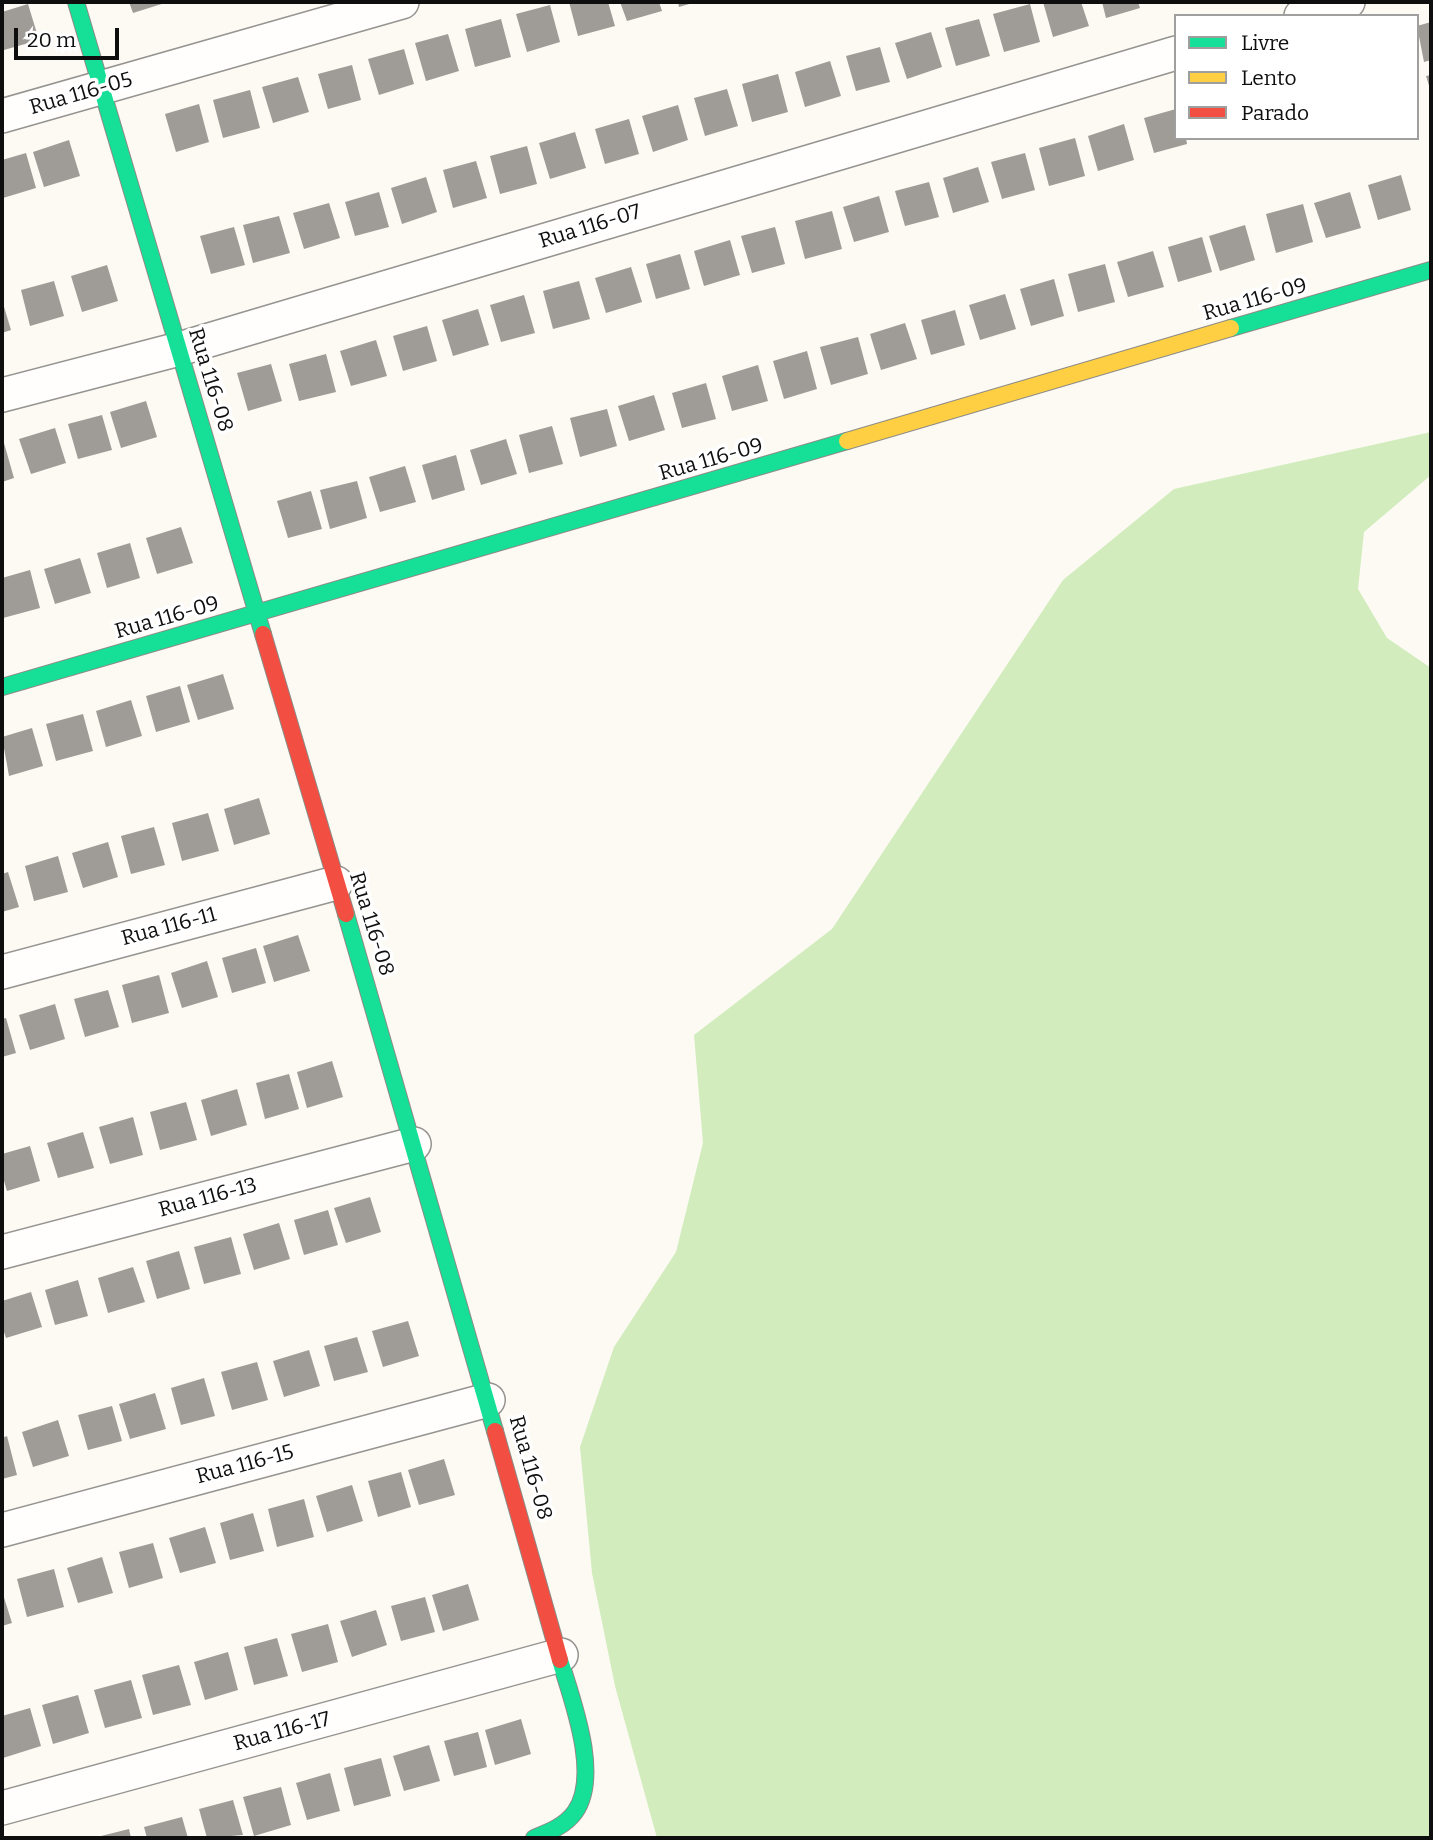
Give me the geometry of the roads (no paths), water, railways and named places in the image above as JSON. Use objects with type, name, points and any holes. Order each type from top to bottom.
[{"type":"street","name":"Rua 116-08","points":[[76,2],[414,1144],[582,1736],[587,1790],[571,1819],[534,1838]]},
{"type":"street","name":"Rua 116-05","points":[[2,116],[402,2]]},
{"type":"street","points":[[1308,14],[1348,2]]},
{"type":"street","name":"Rua 116-07","points":[[2,395],[179,349],[1174,54]]},
{"type":"street","name":"Rua 116-09","points":[[2,687],[1431,270]]},
{"type":"street","name":"Rua 116-11","points":[[2,972],[336,883]]},
{"type":"street","name":"Rua 116-13","points":[[2,1252],[414,1144]]},
{"type":"street","name":"Rua 116-15","points":[[2,1530],[488,1401]]},
{"type":"street","name":"Rua 116-17","points":[[2,1808],[561,1655]]}]
